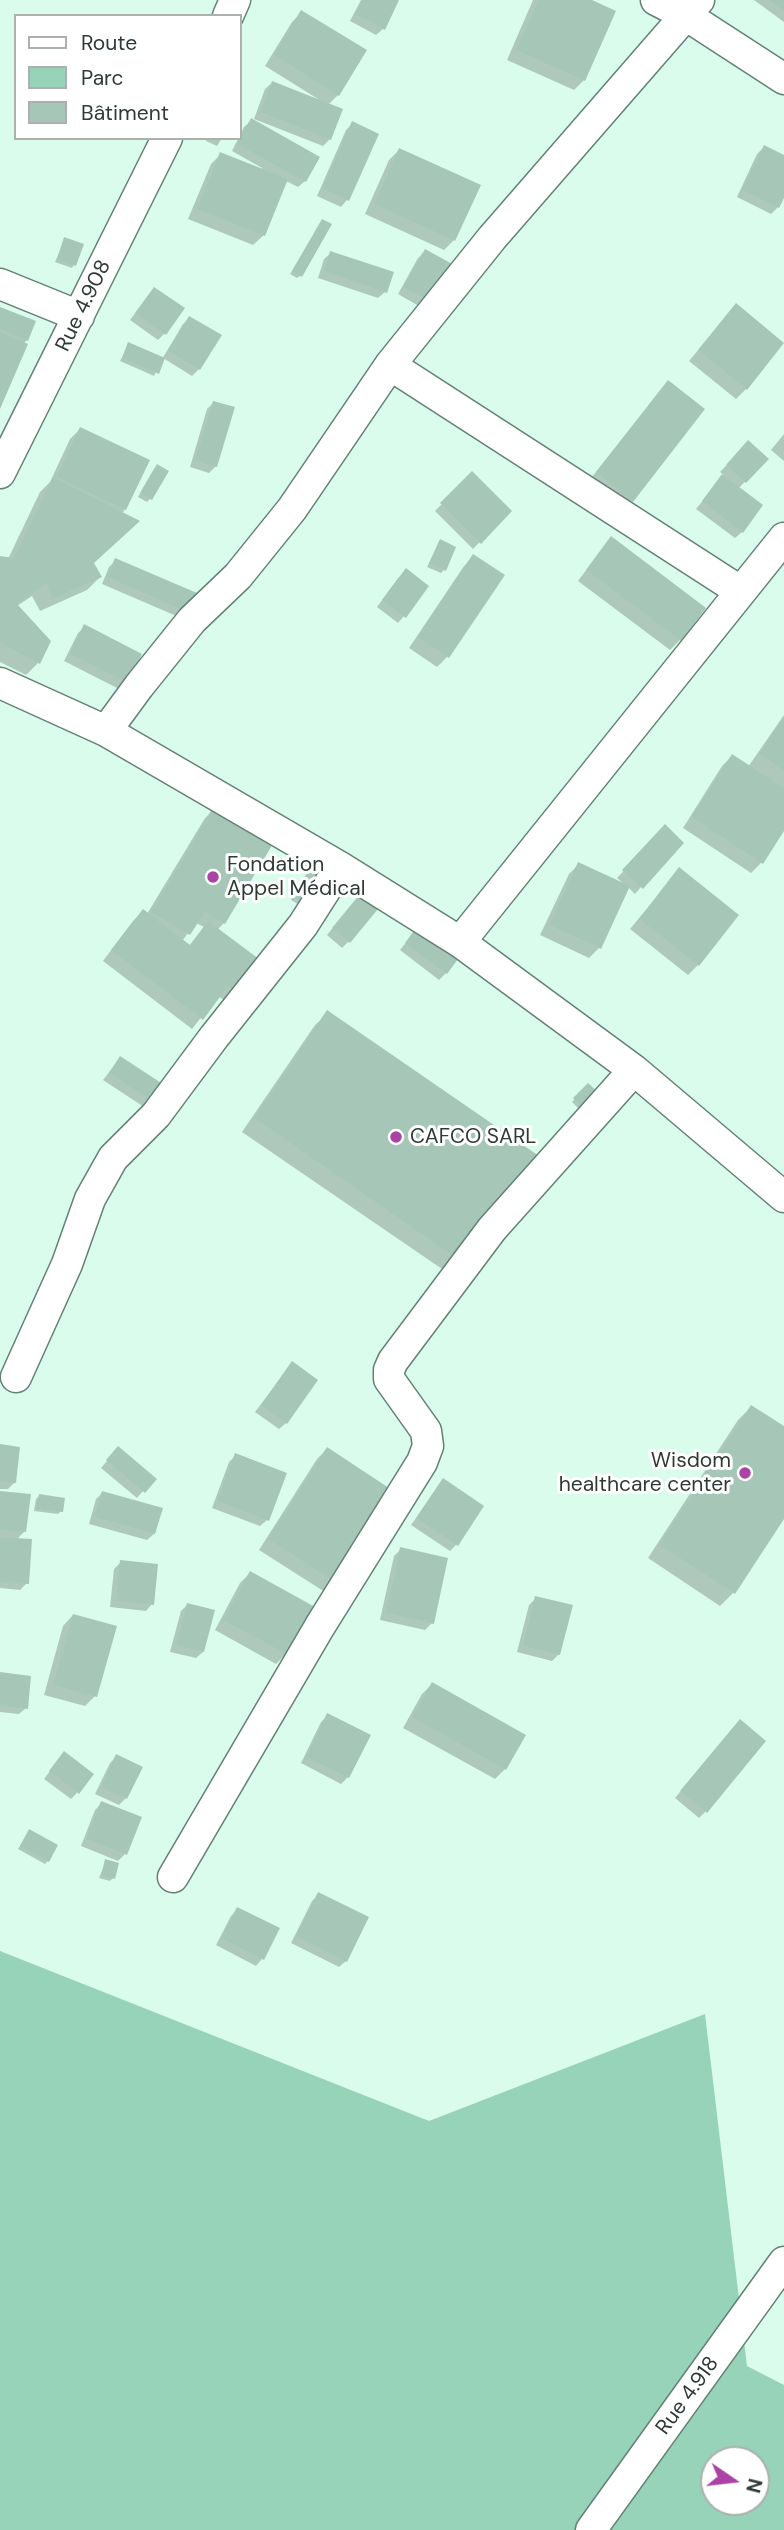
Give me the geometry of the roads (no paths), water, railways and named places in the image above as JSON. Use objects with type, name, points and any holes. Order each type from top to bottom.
[{"type":"street","points":[[656,0],[693,8],[784,79]]},
{"type":"street","points":[[106,731],[192,620],[238,576],[292,509],[390,365],[492,237],[693,8]]},
{"type":"street","name":"Rue 4.908","points":[[0,473],[166,140]]},
{"type":"street","points":[[0,284],[79,316]]},
{"type":"street","points":[[390,365],[740,590]]},
{"type":"street","points":[[460,942],[784,538]]},
{"type":"street","points":[[0,683],[106,731],[340,867],[460,942],[634,1070],[784,1197]]},
{"type":"street","points":[[16,1377],[67,1264],[90,1199],[113,1158],[156,1115],[303,925],[340,867]]},
{"type":"street","points":[[173,1877],[320,1626],[422,1462],[428,1446],[426,1431],[389,1379],[393,1361],[492,1229],[634,1070]]},
{"type":"street","name":"Rue 4.918","points":[[591,2530],[784,2262]]},
{"type":"place","name":"Fondation Appel Médical","points":[[213,877]]},
{"type":"place","name":"CAFCO SARL","points":[[396,1137]]},
{"type":"place","name":"Wisdom healthcare center","points":[[745,1473]]}]
